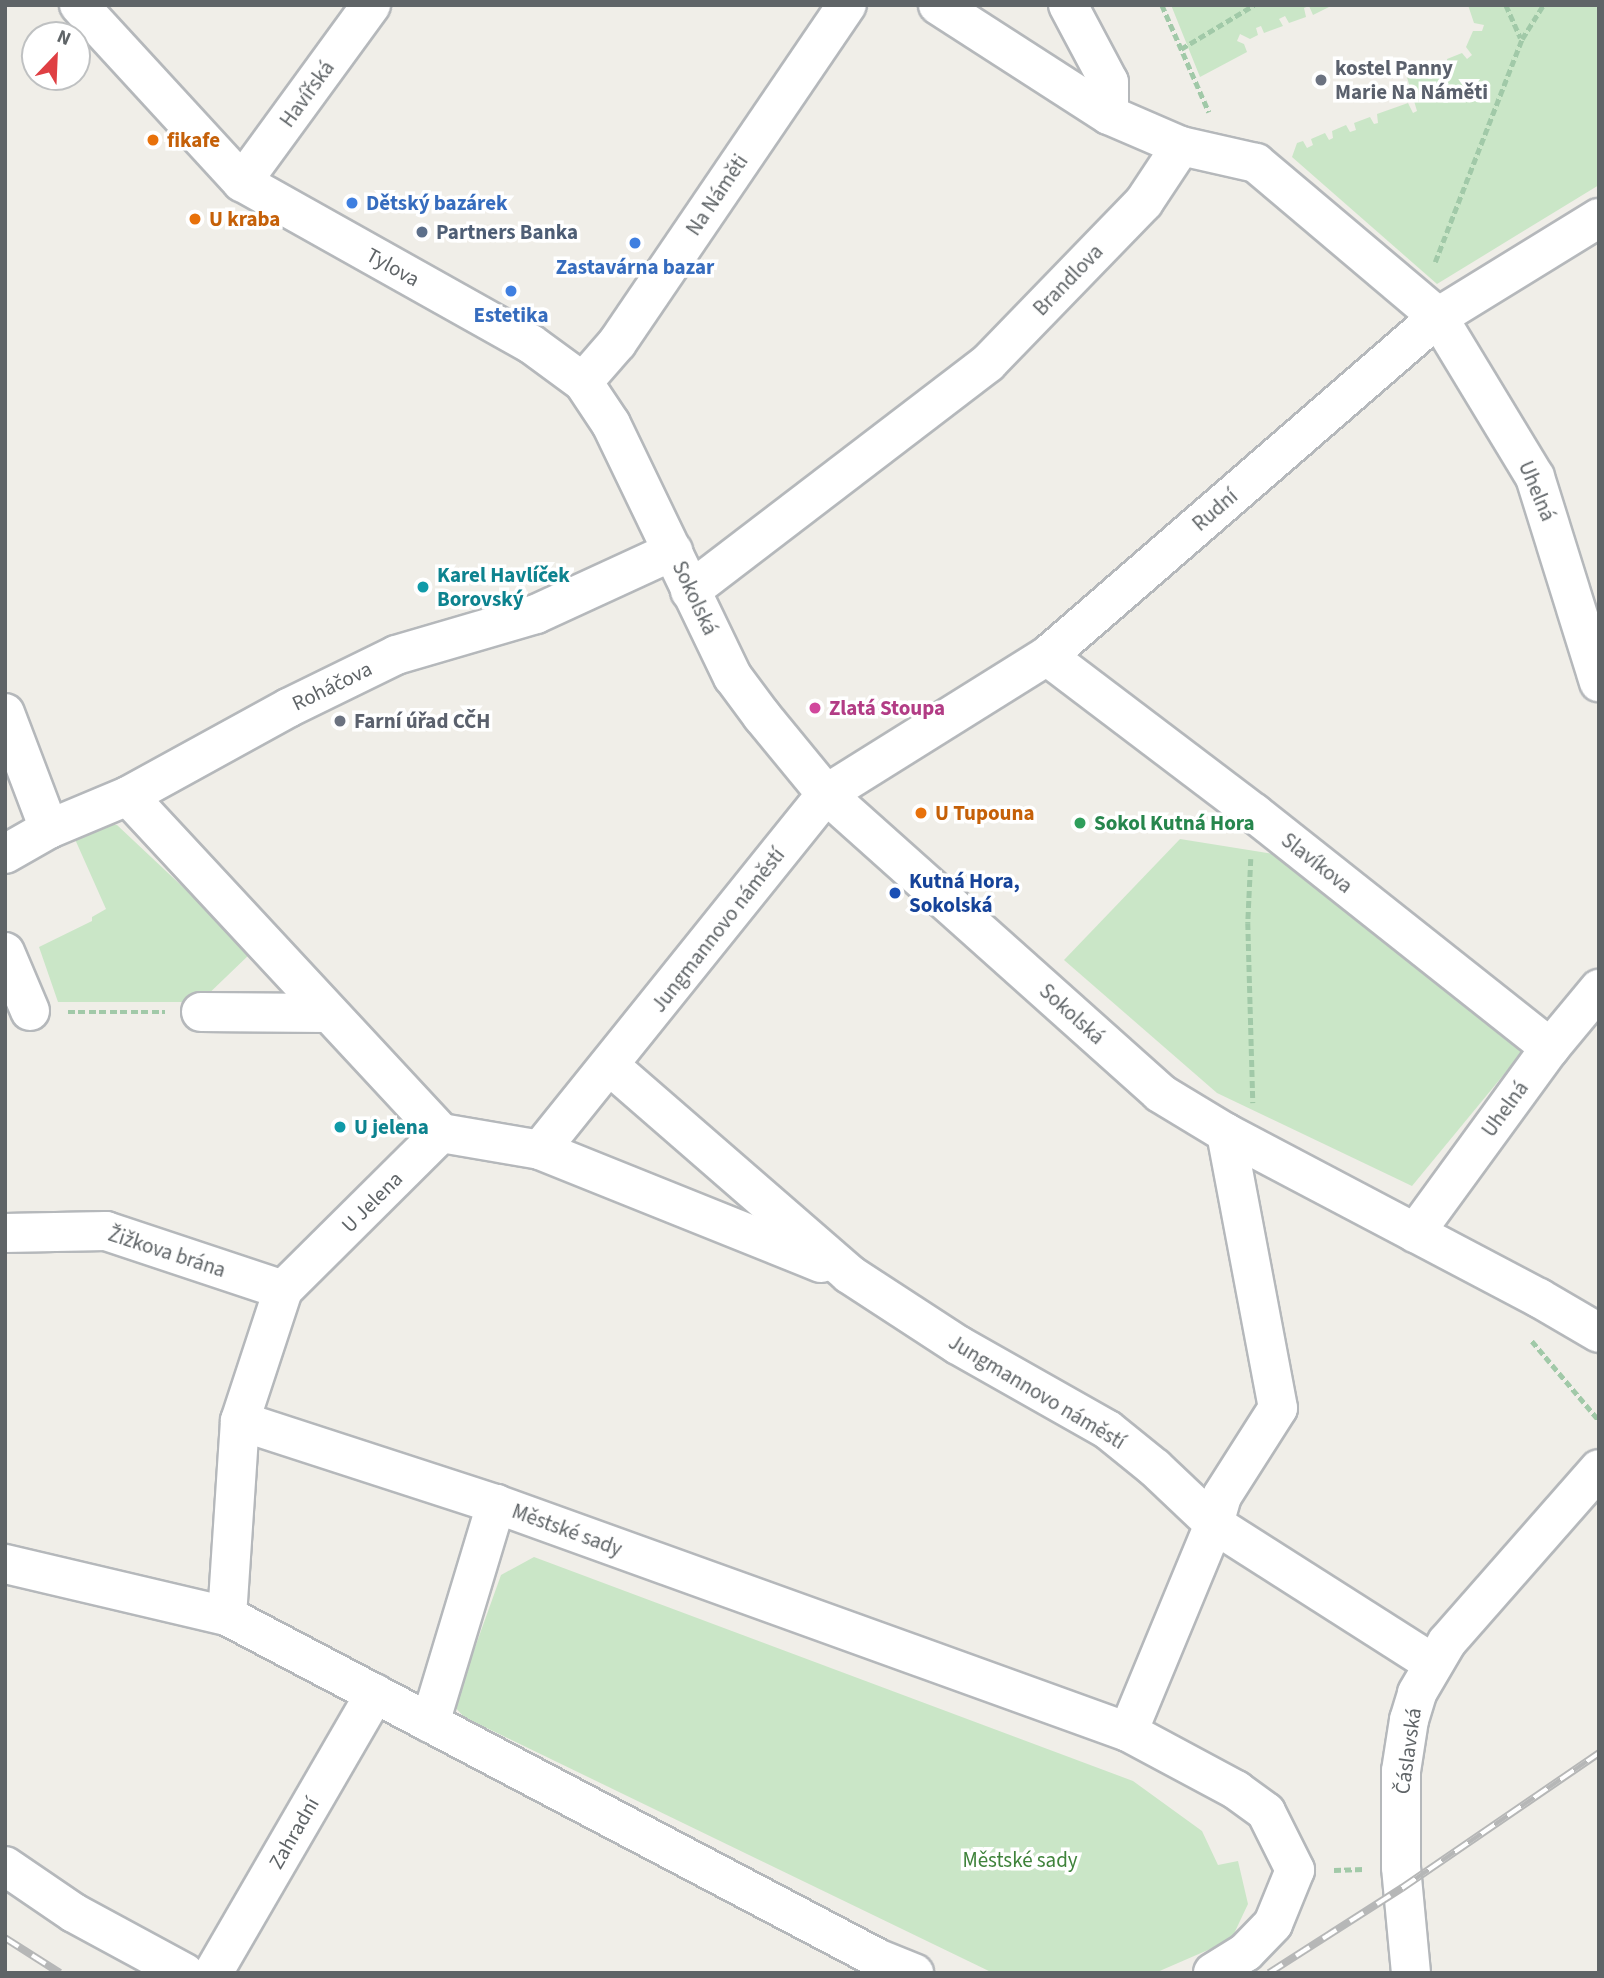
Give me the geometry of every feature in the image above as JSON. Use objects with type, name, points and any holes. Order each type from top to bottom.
[{"type":"street","name":"Tylova","points":[[79,5],[242,182],[531,344],[583,382],[611,424],[673,551]]},
{"type":"street","name":"Havířská","points":[[242,182],[371,5]]},
{"type":"street","name":"Na Náměti","points":[[583,382],[617,343],[847,5]]},
{"type":"street","points":[[938,5],[1109,115],[1181,146],[1256,163],[1426,306]]},
{"type":"street","points":[[1068,5],[1109,82],[1109,115]]},
{"type":"street","name":"Brandlova","points":[[690,591],[988,363],[1144,202],[1181,146]]},
{"type":"street","name":"Rudní","points":[[825,794],[1047,656],[1426,306],[1599,218]]},
{"type":"street","name":"Uhelná","points":[[1426,306],[1535,477],[1599,682]]},
{"type":"street","name":"Sokolská","points":[[673,551],[733,677],[825,794],[1160,1093],[1240,1141],[1599,1333]]},
{"type":"street","name":"Roháčova","points":[[5,853],[49,830],[128,796],[288,708],[396,654],[536,614],[673,551]]},
{"type":"street","name":"Slavíkova","points":[[1047,656],[1254,813],[1550,1048]]},
{"type":"street","points":[[5,713],[49,830]]},
{"type":"street","name":"Jungmannovo náměstí","points":[[540,1150],[610,1066],[825,794]]},
{"type":"street","points":[[128,796],[440,1133]]},
{"type":"street","points":[[5,952],[30,1011]]},
{"type":"street","name":"Uhelná","points":[[1415,1233],[1550,1048],[1599,989]]},
{"type":"street","points":[[201,1012],[327,1013]]},
{"type":"street","name":"Jungmannovo náměstí","points":[[610,1066],[849,1274],[958,1345],[1108,1430],[1155,1468],[1214,1524],[1432,1663]]},
{"type":"street","name":"Jungmannovo náměstí","points":[[440,1133],[540,1150],[849,1274]]},
{"type":"street","name":"U Jelena","points":[[240,1421],[284,1290],[440,1133]]},
{"type":"street","points":[[1128,1732],[1214,1524],[1222,1496],[1278,1408],[1240,1141]]},
{"type":"street","name":"Žižkova brána","points":[[5,1233],[106,1231],[284,1290]]},
{"type":"street","points":[[228,1616],[240,1421]]},
{"type":"street","name":"Městské sady","points":[[240,1421],[496,1504],[1128,1732],[1236,1790],[1266,1812],[1295,1870],[1273,1924],[1246,1952],[1213,1973]]},
{"type":"street","name":"Čáslavská","points":[[1411,1973],[1402,1888],[1401,1772],[1409,1720],[1417,1693],[1432,1663],[1473,1611],[1599,1469]]},
{"type":"street","name":"Městské sady","points":[[430,1723],[496,1504]]},
{"type":"street","points":[[5,1564],[228,1616],[375,1693],[875,1966],[914,1973]]},
{"type":"street","name":"Zahradní","points":[[212,1973],[375,1693]]},
{"type":"street","points":[[5,1866],[75,1913],[185,1973]]},
{"type":"path","points":[[1163,5],[1211,116]]},
{"type":"path","points":[[1181,49],[1254,5]]},
{"type":"path","points":[[1506,5],[1522,39]]},
{"type":"path","points":[[1426,306],[1434,265],[1522,39],[1544,5]]},
{"type":"path","points":[[1240,1141],[1254,813]]},
{"type":"path","points":[[30,1011],[201,1012]]},
{"type":"path","points":[[1531,1340],[1598,1419]]},
{"type":"green space","points":[[1171,5],[1328,5],[1329,7],[1313,15],[1309,6],[1304,8],[1306,17],[1289,23],[1285,16],[1279,19],[1283,26],[1264,33],[1261,26],[1256,28],[1258,35],[1250,39],[1240,34],[1237,41],[1244,44],[1247,52],[1200,77]]},
{"type":"green space","points":[[1468,5],[1599,5],[1599,185],[1437,284],[1292,157],[1297,143],[1303,141],[1307,148],[1313,145],[1311,139],[1325,133],[1329,140],[1333,138],[1332,131],[1346,125],[1350,132],[1356,130],[1354,123],[1370,117],[1374,124],[1378,123],[1377,114],[1408,103],[1413,113],[1417,111],[1406,74],[1421,68],[1425,76],[1430,73],[1428,66],[1440,62],[1443,68],[1448,67],[1447,59],[1462,53],[1467,59],[1472,55],[1466,47],[1473,31],[1482,31],[1484,25],[1474,23]]},
{"type":"green space","points":[[102,823],[117,825],[252,952],[200,1002],[58,1002],[39,947],[92,921],[92,917],[106,909],[74,837]]},
{"type":"green space","points":[[1180,839],[1279,855],[1524,1050],[1412,1186],[1217,1093],[1064,960]]},
{"type":"green space","name":"Městské sady","points":[[534,1557],[1133,1781],[1202,1831],[1218,1865],[1238,1861],[1248,1904],[1231,1940],[1155,1973],[993,1973],[464,1717],[454,1706],[501,1575]]},
{"type":"railway","points":[[1269,1973],[1402,1888],[1599,1753]]},
{"type":"railway","points":[[5,1938],[60,1973]]},
{"type":"place","name":"kostel Panny Marie Na Náměti","points":[[1321,80]]},
{"type":"place","name":"fikafe","points":[[153,140]]},
{"type":"place","name":"Dětský bazárek","points":[[352,203]]},
{"type":"place","name":"U kraba","points":[[195,219]]},
{"type":"place","name":"Partners Banka","points":[[422,232]]},
{"type":"place","name":"Zastavárna bazar","points":[[635,243]]},
{"type":"place","name":"Estetika","points":[[511,291]]},
{"type":"place","name":"Karel Havlíček Borovský","points":[[423,587]]},
{"type":"place","name":"Zlatá Stoupa","points":[[815,708]]},
{"type":"place","name":"Farní úřad CČH","points":[[340,721]]},
{"type":"place","name":"U Tupouna","points":[[921,813]]},
{"type":"place","name":"Sokol Kutná Hora","points":[[1080,823]]},
{"type":"place","name":"Kutná Hora, Sokolská","points":[[895,893]]},
{"type":"place","name":"U jelena","points":[[340,1127]]}]
